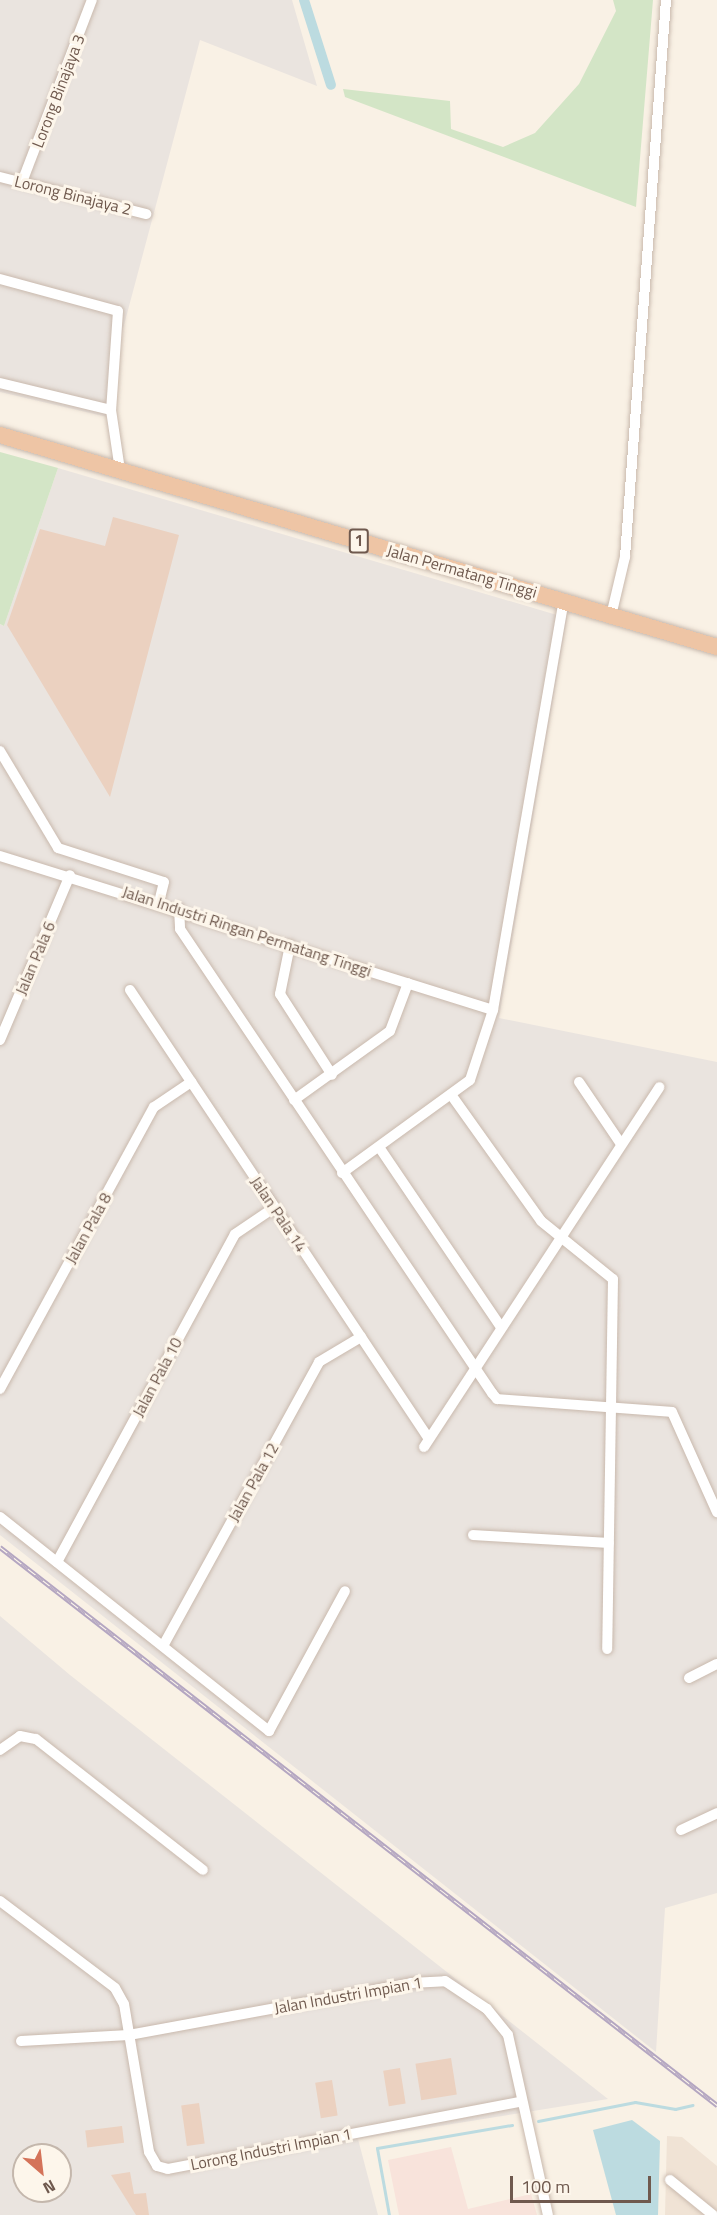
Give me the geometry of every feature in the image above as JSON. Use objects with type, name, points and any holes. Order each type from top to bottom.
[{"type":"highway","name":"Jalan Permatang Tinggi","points":[[0,435],[717,647]]},
{"type":"street","name":"Lorong Binajaya 3","points":[[22,182],[92,0]]},
{"type":"street","points":[[611,616],[625,557],[666,0]]},
{"type":"street","name":"Lorong Binajaya 2","points":[[0,177],[146,214]]},
{"type":"street","points":[[0,279],[118,311],[111,410],[120,470]]},
{"type":"street","points":[[0,383],[111,410]]},
{"type":"street","points":[[342,1173],[467,1085],[493,1010],[564,601]]},
{"type":"street","points":[[0,751],[58,848],[164,882],[159,902]]},
{"type":"street","name":"Jalan Industri Ringan Permatang Tinggi","points":[[0,856],[179,908],[493,1010]]},
{"type":"street","name":"Jalan Pala 6","points":[[0,1040],[69,875]]},
{"type":"street","points":[[179,908],[180,928],[342,1173],[497,1399],[672,1412],[717,1512]]},
{"type":"street","points":[[290,945],[280,994],[332,1075]]},
{"type":"street","points":[[294,1100],[332,1075],[390,1031],[408,983]]},
{"type":"street","name":"Jalan Pala 14","points":[[129,990],[361,1337],[427,1443],[474,1367]]},
{"type":"street","name":"Jalan Pala 8","points":[[0,1389],[154,1107],[191,1082]]},
{"type":"street","points":[[579,1082],[621,1144]]},
{"type":"street","points":[[474,1367],[559,1235],[660,1087]]},
{"type":"street","points":[[453,1096],[541,1221],[613,1279],[607,1649]]},
{"type":"street","points":[[379,1147],[500,1326]]},
{"type":"street","name":"Jalan Pala 10","points":[[57,1562],[235,1234],[275,1208]]},
{"type":"street","name":"Jalan Pala 12","points":[[163,1646],[319,1362],[361,1337]]},
{"type":"street","points":[[0,1517],[269,1731],[345,1591]]},
{"type":"street","points":[[473,1535],[609,1544]]},
{"type":"street","points":[[689,1678],[717,1664]]},
{"type":"street","points":[[0,1750],[20,1736],[36,1739],[203,1870]]},
{"type":"street","points":[[681,1830],[717,1813]]},
{"type":"street","name":"Lorong Industri Impian 1","points":[[0,1901],[115,1988],[124,2004],[149,2152],[156,2166],[168,2169],[519,2102]]},
{"type":"street","name":"Jalan Industri Impian 1","points":[[21,2041],[129,2035],[411,1983],[445,1981],[499,2020],[513,2050],[519,2102],[548,2215]]},
{"type":"street","points":[[670,2180],[709,2213]]},
{"type":"shaded area","points":[[0,0],[292,0],[317,86],[200,40],[116,355],[116,419],[0,392]]},
{"type":"shaded area","points":[[58,468],[567,618],[499,1018],[717,1062],[717,1893],[665,1908],[656,2052],[0,1535],[0,624],[4,626]]},
{"type":"shaded area","points":[[0,1616],[70,1675],[608,2099],[358,2139],[378,2215],[0,2215]]},
{"type":"shaded area","points":[[667,2136],[682,2137],[717,2166],[717,2215],[665,2215]]},
{"type":"shaded area","points":[[451,2147],[468,2209],[531,2194],[537,2215],[399,2215],[388,2160]]},
{"type":"green space","points":[[613,0],[653,0],[636,207],[345,97],[343,89],[450,101],[451,129],[503,147],[535,133],[579,84],[616,11]]},
{"type":"green space","points":[[0,452],[58,468],[4,626],[0,624]]},
{"type":"water","points":[[632,2120],[660,2141],[658,2215],[616,2215],[593,2130]]},
{"type":"building","points":[[113,517],[179,535],[110,797],[7,625],[40,529],[105,546]]},
{"type":"building","points":[[451,2058],[457,2095],[421,2100],[415,2064]]},
{"type":"building","points":[[400,2068],[406,2104],[389,2106],[383,2071]]},
{"type":"building","points":[[332,2080],[338,2116],[321,2118],[315,2083]]},
{"type":"building","points":[[199,2103],[205,2144],[187,2146],[181,2106]]},
{"type":"building","points":[[122,2126],[124,2143],[87,2147],[85,2131]]},
{"type":"building","points":[[130,2172],[134,2194],[146,2193],[149,2215],[136,2215],[111,2175]]},
{"type":"waterway","points":[[304,0],[331,85]]},
{"type":"waterway","points":[[538,2121],[635,2102],[675,2109],[693,2105]]},
{"type":"waterway","points":[[389,2215],[377,2148],[512,2125]]},
{"type":"railway","points":[[0,1547],[717,2105]]}]
